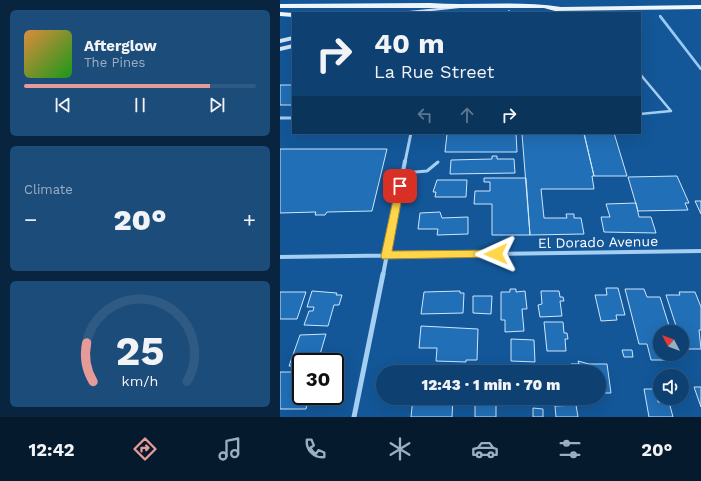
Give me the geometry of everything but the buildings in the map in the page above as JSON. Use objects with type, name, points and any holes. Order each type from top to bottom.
[{"type":"main road","points":[[280,6],[544,6],[561,9]]},
{"type":"main road","points":[[409,12],[459,7]]},
{"type":"main road","points":[[509,12],[561,9],[701,8]]},
{"type":"main road","points":[[280,14],[292,15]]},
{"type":"main road","points":[[280,41],[292,38]]},
{"type":"main road","points":[[280,49],[292,46]]},
{"type":"street","points":[[280,118],[292,118]]},
{"type":"street","points":[[354,417],[411,134]]},
{"type":"street","name":"El Dorado Avenue","points":[[280,257],[701,252]]},
{"type":"lane","points":[[641,75],[670,111],[641,114]]},
{"type":"lane","points":[[403,173],[427,171],[438,162]]},
{"type":"waterway","points":[[660,16],[701,69]]},
{"type":"route","points":[[400,186],[386,256],[496,254]]}]
